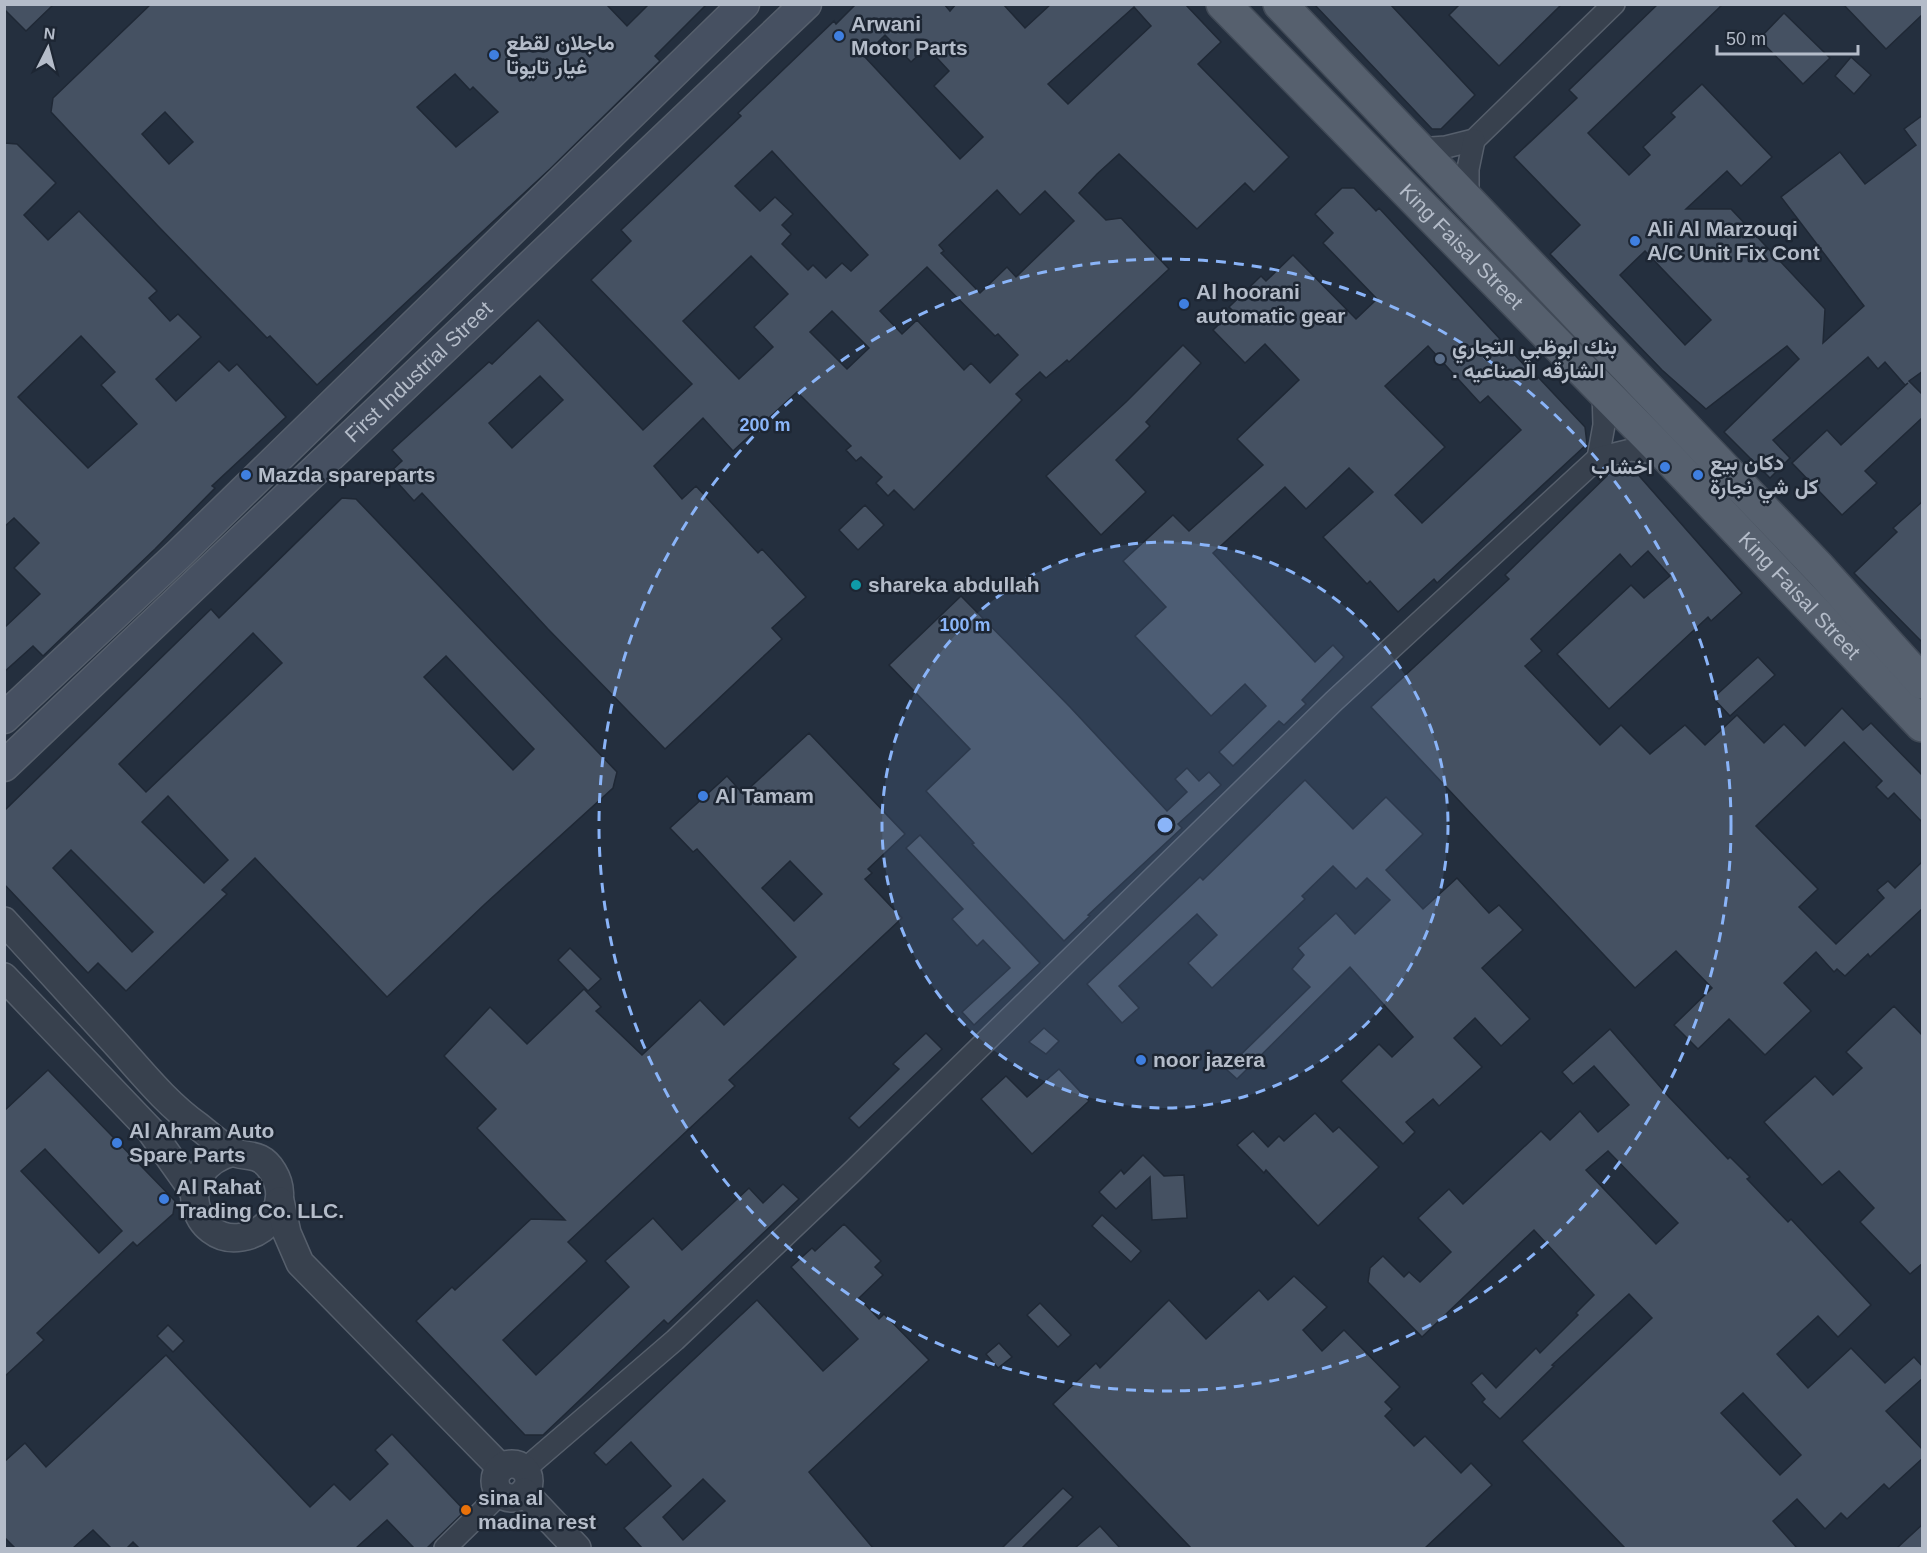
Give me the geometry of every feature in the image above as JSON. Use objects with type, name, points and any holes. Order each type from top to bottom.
[{"type":"main road","name":"First Industrial Street","points":[[4,718],[194,539],[744,4]]},
{"type":"main road","name":"First Industrial Street","points":[[4,766],[180,602],[542,253],[806,4]]},
{"type":"main road","name":"King Faisal Street","points":[[1222,4],[1665,454],[1923,725]]},
{"type":"main road","name":"King Faisal Street","points":[[1280,4],[1819,568],[1923,682]]},
{"type":"street","points":[[1417,149],[1446,147],[1474,140],[1614,4]]},
{"type":"street","points":[[1468,202],[1468,169],[1474,140]]},
{"type":"street","points":[[1598,458],[1604,425],[1603,392]]},
{"type":"street","points":[[445,1548],[513,1480],[684,1332],[852,1172],[1334,701],[1598,458],[1631,450],[1665,454]]},
{"type":"street","points":[[4,921],[171,1104],[233,1152]]},
{"type":"street","points":[[4,976],[150,1130],[194,1192]]},
{"type":"street","points":[[300,1263],[239,1238],[224,1236],[209,1228],[198,1215],[194,1192],[197,1177],[206,1165],[218,1156],[233,1152],[249,1154],[267,1166],[279,1185],[287,1233],[300,1263],[577,1548]]},
{"type":"street","points":[[239,1238],[254,1235],[266,1227],[275,1215],[280,1201]]},
{"type":"building","points":[[4,4],[54,4],[26,31],[4,9]]},
{"type":"building","points":[[151,4],[606,4],[627,26],[649,4],[707,4],[655,56],[660,61],[550,169],[317,385],[270,336],[267,338],[51,112],[53,98]],"holes":[[[455,74],[470,90],[473,87],[498,112],[456,147],[417,107]],[[165,112],[193,142],[169,164],[142,134]]]},
{"type":"building","points":[[856,4],[944,4],[950,11],[956,4],[1003,4],[1025,28],[1051,4],[1185,4],[1221,42],[1198,64],[1289,157],[1254,192],[1245,183],[1197,229],[1119,154],[1097,174],[1079,193],[1106,220],[1121,218],[1169,269],[1069,362],[1067,360],[1046,378],[1040,372],[1016,394],[1022,400],[914,510],[894,490],[888,496],[876,483],[882,477],[861,457],[856,461],[846,450],[851,446],[797,392],[733,451],[703,418],[654,466],[682,499],[696,486],[758,553],[762,549],[806,597],[772,628],[782,639],[665,749],[548,629],[422,493],[414,501],[389,473],[402,461],[392,450],[489,362],[492,364],[538,320],[643,430],[692,384],[591,280],[631,241],[621,230],[741,116],[738,113],[834,21],[836,24]],"holes":[[[1134,7],[1151,26],[1068,104],[1048,84]],[[885,35],[911,62],[927,47],[949,71],[934,86],[983,137],[960,159],[864,56]],[[772,151],[868,255],[851,271],[842,263],[826,278],[813,265],[808,270],[782,244],[791,234],[782,225],[793,214],[775,197],[760,211],[735,186]],[[997,190],[1020,215],[1045,191],[1074,221],[1016,277],[1007,267],[980,293],[941,253],[944,251],[939,245]],[[751,256],[788,294],[754,327],[773,347],[739,379],[683,321]],[[927,267],[995,336],[998,334],[1018,355],[990,383],[971,363],[964,370],[917,320],[902,334],[880,311]],[[832,311],[869,348],[847,369],[810,332]],[[540,376],[563,400],[512,448],[489,423]]]},
{"type":"building","points":[[1314,4],[1390,4],[1475,95],[1441,129],[1432,129]]},
{"type":"building","points":[[1460,4],[1562,4],[1499,66],[1449,15]]},
{"type":"building","points":[[1658,4],[1723,4],[1588,133],[1629,175],[1650,155],[1643,147],[1675,117],[1671,113],[1702,84],[1772,157],[1741,186],[1727,171],[1686,209],[1731,209],[1825,309],[1823,343],[1864,306],[1781,197],[1840,152],[1865,184],[1916,145],[1904,129],[1923,115],[1923,371],[1909,381],[1923,395],[1923,417],[1865,471],[1877,483],[1842,515],[1792,463],[1827,430],[1841,445],[1908,383],[1905,385],[1885,362],[1878,369],[1868,357],[1773,440],[1790,458],[1770,478],[1724,432],[1799,359],[1787,346],[1706,409],[1662,370],[1550,254],[1580,225],[1514,157],[1577,98],[1569,90]],"holes":[[[1645,251],[1711,320],[1685,345],[1620,275]]]},
{"type":"building","points":[[1843,4],[1923,4],[1923,14],[1886,49]]},
{"type":"building","points":[[1784,13],[1830,58],[1803,84],[1759,39]]},
{"type":"building","points":[[1851,57],[1871,75],[1854,94],[1835,76]]},
{"type":"building","points":[[4,143],[17,144],[56,183],[24,215],[48,240],[79,211],[157,291],[149,298],[170,321],[178,314],[201,337],[156,379],[176,401],[219,361],[229,371],[237,364],[286,417],[212,486],[215,488],[155,549],[43,656],[33,646],[4,672],[4,628],[40,594],[14,568],[39,543],[14,518],[4,527]],"holes":[[[81,336],[115,372],[101,385],[137,424],[88,468],[18,397]]]},
{"type":"building","points":[[1342,188],[1354,188],[1376,211],[1379,208],[1537,379],[1538,377],[1585,427],[1587,444],[1437,583],[1434,579],[1398,612],[1370,581],[1367,584],[1323,537],[1373,492],[1349,468],[1306,509],[1285,487],[1213,553],[1315,662],[1333,645],[1344,657],[1302,700],[1306,704],[1284,725],[1279,721],[1233,766],[1219,752],[1266,706],[1245,684],[1211,716],[1135,636],[1166,607],[1123,561],[1173,515],[1189,531],[1263,465],[1237,439],[1299,380],[1265,344],[1245,363],[1213,330],[1233,311],[1229,307],[1261,276],[1266,281],[1293,255],[1356,319],[1377,299],[1323,243],[1333,233],[1315,214]],"holes":[[[1428,346],[1480,403],[1488,396],[1521,430],[1422,523],[1395,495],[1445,447],[1385,386]]]},
{"type":"building","points":[[1183,345],[1201,363],[1146,422],[1150,426],[1116,460],[1146,492],[1101,535],[1046,476],[1126,402]]},
{"type":"building","points":[[1614,469],[1634,470],[1742,593],[1711,621],[1708,617],[1609,709],[1557,654],[1631,585],[1644,598],[1670,576],[1648,551],[1631,567],[1620,554],[1531,639],[1542,651],[1525,666],[1600,745],[1621,725],[1650,754],[1685,725],[1705,745],[1737,715],[1764,743],[1784,724],[1805,746],[1842,708],[1863,730],[1871,723],[1923,776],[1923,823],[1894,793],[1888,799],[1876,787],[1882,781],[1844,742],[1756,826],[1818,889],[1799,907],[1836,944],[1884,898],[1877,890],[1888,881],[1895,888],[1923,861],[1923,908],[1870,957],[1868,954],[1845,976],[1837,969],[1834,972],[1816,952],[1784,983],[1811,1011],[1765,1055],[1729,1019],[1698,1049],[1674,1025],[1712,988],[1676,951],[1635,988],[1371,707],[1509,579],[1505,575]]},
{"type":"building","points":[[342,498],[356,499],[617,772],[613,788],[387,997],[255,858],[222,890],[227,894],[126,991],[98,963],[88,973],[4,884],[4,811],[211,609],[219,618]],"holes":[[[253,633],[282,663],[146,792],[119,764]],[[446,656],[534,749],[513,770],[424,677]],[[168,796],[228,860],[204,883],[142,822]],[[71,850],[153,932],[132,952],[53,868]]]},
{"type":"building","points":[[1923,501],[1923,643],[1854,573],[1897,532],[1893,528]]},
{"type":"building","points":[[865,505],[884,525],[858,550],[839,530]]},
{"type":"building","points":[[961,596],[1070,707],[1167,811],[1187,792],[1175,779],[1187,768],[1199,781],[1209,772],[1221,785],[1178,824],[1182,828],[1088,915],[1090,916],[1064,941],[972,844],[974,843],[926,791],[970,749],[889,665]]},
{"type":"building","points":[[1758,657],[1775,675],[1730,716],[1713,698]]},
{"type":"building","points":[[809,733],[905,834],[868,869],[872,873],[865,879],[902,918],[729,1080],[735,1086],[568,1242],[587,1261],[503,1340],[536,1375],[629,1287],[605,1261],[653,1218],[682,1250],[749,1188],[763,1203],[783,1184],[799,1199],[668,1324],[664,1320],[543,1435],[525,1435],[416,1321],[452,1287],[455,1290],[531,1219],[565,1220],[477,1128],[496,1109],[444,1056],[490,1007],[527,1044],[584,989],[601,1007],[596,1011],[642,1055],[700,1000],[724,1025],[796,957],[697,849],[693,852],[670,828],[727,776],[743,794]],"holes":[[[790,861],[822,894],[794,921],[762,888]]]},
{"type":"building","points":[[1305,780],[1353,829],[1386,797],[1423,834],[1386,870],[1423,909],[1457,878],[1489,913],[1499,905],[1523,930],[1482,968],[1530,1019],[1501,1046],[1475,1018],[1454,1038],[1482,1067],[1439,1106],[1433,1099],[1406,1122],[1415,1132],[1403,1144],[1341,1081],[1379,1044],[1392,1057],[1413,1037],[1350,967],[1237,1079],[1226,1069],[1310,987],[1292,969],[1304,955],[1298,948],[1336,913],[1355,934],[1390,900],[1367,878],[1356,889],[1333,866],[1302,896],[1305,899],[1212,988],[1188,963],[1217,935],[1197,914],[1119,986],[1139,1008],[1122,1023],[1087,984],[1200,877],[1203,880]]},
{"type":"building","points":[[920,835],[1040,963],[974,1025],[962,1012],[1010,968],[983,940],[977,946],[952,919],[963,909],[906,848]]},
{"type":"building","points":[[570,948],[601,979],[588,991],[558,960]]},
{"type":"building","points":[[1894,1006],[1923,1036],[1923,1263],[1910,1274],[1860,1222],[1874,1208],[1839,1171],[1822,1185],[1764,1122],[1815,1076],[1833,1095],[1862,1068],[1846,1052]]},
{"type":"building","points":[[1044,1028],[1059,1041],[1046,1054],[1029,1042]]},
{"type":"building","points":[[1610,1029],[1669,1097],[1728,1159],[1730,1157],[1750,1177],[1747,1179],[1788,1222],[1791,1219],[1871,1305],[1838,1337],[1818,1316],[1777,1354],[1808,1388],[1851,1348],[1885,1383],[1914,1357],[1923,1367],[1923,1378],[1886,1411],[1923,1450],[1923,1458],[1889,1489],[1884,1484],[1847,1519],[1841,1513],[1825,1529],[1797,1499],[1773,1521],[1797,1548],[1625,1548],[1522,1441],[1652,1318],[1629,1294],[1552,1365],[1554,1366],[1500,1419],[1482,1402],[1485,1399],[1471,1383],[1482,1373],[1496,1388],[1536,1348],[1540,1353],[1578,1315],[1576,1313],[1594,1295],[1534,1230],[1422,1337],[1368,1282],[1370,1268],[1383,1256],[1404,1277],[1409,1272],[1420,1282],[1451,1252],[1418,1218],[1449,1189],[1463,1204],[1541,1131],[1550,1140],[1580,1111],[1598,1132],[1629,1105],[1594,1066],[1573,1084],[1562,1072]],"holes":[[[1608,1151],[1678,1223],[1656,1244],[1586,1170]],[[1743,1393],[1801,1455],[1780,1475],[1721,1413]]]},
{"type":"building","points":[[926,1033],[942,1049],[859,1128],[849,1118],[899,1069],[893,1064]]},
{"type":"building","points":[[1059,1069],[1089,1101],[1032,1154],[981,1099],[1006,1076],[1027,1097]]},
{"type":"building","points":[[48,1070],[175,1201],[173,1214],[137,1246],[133,1242],[37,1333],[44,1340],[4,1377],[4,1111]],"holes":[[[45,1149],[122,1231],[99,1253],[21,1171]]]},
{"type":"building","points":[[1315,1113],[1333,1132],[1339,1127],[1379,1167],[1318,1226],[1266,1170],[1264,1173],[1237,1145],[1253,1131],[1268,1147],[1279,1136],[1284,1141]]},
{"type":"building","points":[[1143,1155],[1164,1176],[1184,1175],[1187,1218],[1152,1220],[1150,1177],[1116,1209],[1099,1192],[1121,1170],[1124,1174]]},
{"type":"building","points":[[1102,1215],[1141,1251],[1131,1262],[1092,1226]]},
{"type":"building","points":[[844,1224],[881,1261],[875,1267],[883,1275],[859,1298],[879,1319],[884,1314],[929,1360],[809,1472],[873,1548],[642,1548],[624,1528],[671,1486],[631,1442],[606,1465],[594,1453],[757,1300],[823,1371],[858,1339],[791,1267],[812,1248],[815,1251]],"holes":[[[703,1479],[725,1501],[683,1540],[663,1517]]]},
{"type":"building","points":[[1294,1276],[1327,1307],[1303,1330],[1322,1351],[1344,1330],[1400,1387],[1385,1402],[1392,1409],[1385,1416],[1414,1446],[1425,1436],[1461,1473],[1471,1463],[1492,1485],[1425,1548],[1191,1548],[1053,1404],[1096,1363],[1100,1368],[1169,1300],[1206,1339],[1259,1290],[1268,1300]]},
{"type":"building","points":[[1040,1303],[1071,1335],[1058,1347],[1027,1315]]},
{"type":"building","points":[[168,1325],[184,1341],[173,1352],[157,1336]]},
{"type":"building","points":[[999,1343],[1012,1357],[998,1368],[986,1354]]},
{"type":"building","points":[[166,1355],[310,1507],[334,1484],[350,1500],[388,1464],[375,1450],[392,1434],[465,1511],[427,1548],[414,1548],[387,1520],[356,1548],[139,1548],[133,1542],[127,1548],[111,1548],[93,1530],[73,1548],[15,1548],[4,1537],[4,1462],[25,1443],[46,1467]]},
{"type":"building","points":[[1063,1488],[1073,1497],[1022,1548],[1002,1548]]},
{"type":"building","points":[[1923,1524],[1923,1548],[1897,1548]]},
{"type":"building","points":[[1100,1526],[1120,1548],[1075,1548]]},
{"type":"place","name":"Arwani Motor Parts","points":[[839,36]]},
{"type":"place","name":"ماجلان لقطع غيار تايوتا","points":[[494,55]]},
{"type":"place","name":"Ali Al Marzouqi A/C Unit Fix Cont","points":[[1635,241]]},
{"type":"place","name":"Al hoorani automatic gear","points":[[1184,304]]},
{"type":"place","name":"بنك ابوظبي التجاري . الشارقه الصناعيه","points":[[1440,359]]},
{"type":"place","name":"اخشاب","points":[[1665,467]]},
{"type":"place","name":"Mazda spareparts","points":[[246,475]]},
{"type":"place","name":"دكان بيع كل شي نجارة","points":[[1698,475]]},
{"type":"place","name":"shareka abdullah","points":[[856,585]]},
{"type":"place","name":"Al Tamam","points":[[703,796]]},
{"type":"place","name":"noor jazera","points":[[1141,1060]]},
{"type":"place","name":"Al Ahram Auto Spare Parts","points":[[117,1143]]},
{"type":"place","name":"Al Rahat Trading Co. LLC.","points":[[164,1199]]},
{"type":"place","name":"sina al madina rest","points":[[466,1510]]}]
